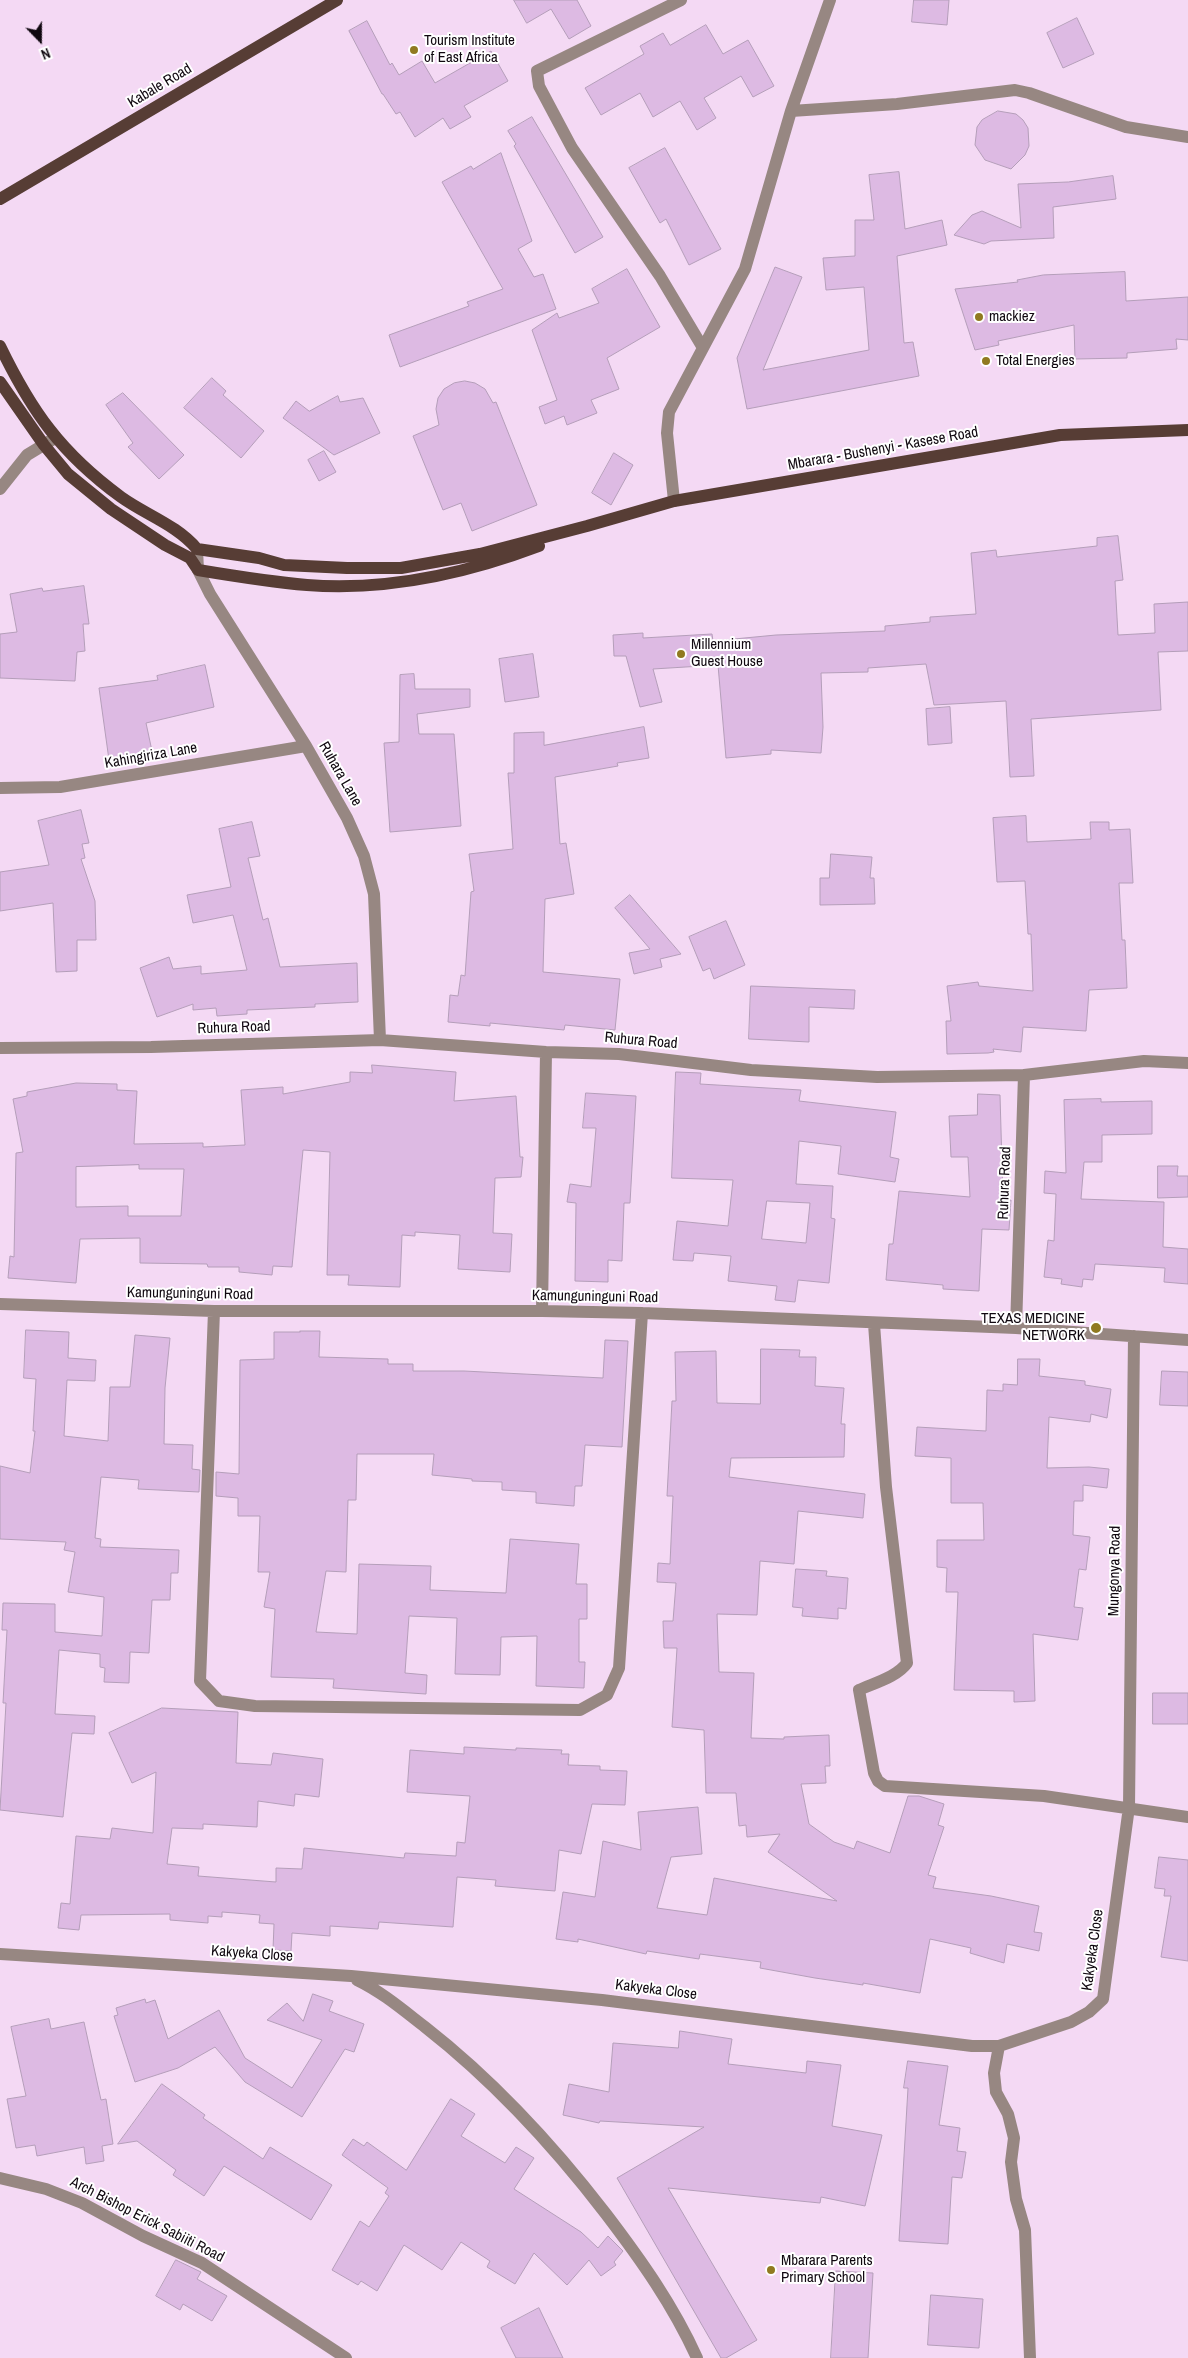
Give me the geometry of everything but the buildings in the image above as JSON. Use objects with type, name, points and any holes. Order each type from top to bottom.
[{"type":"main road","name":"Kabale Road","points":[[2,200],[337,0]]},
{"type":"main road","points":[[0,346],[68,474],[111,509],[165,545],[190,558],[198,570]]},
{"type":"main road","points":[[0,382],[50,442],[122,498],[187,537],[197,549]]},
{"type":"main road","name":"Mbarara - Bushenyi - Kasese Road","points":[[197,549],[259,558],[284,565],[401,568],[480,554],[674,501],[1060,436],[1188,430]]},
{"type":"main road","name":"Mbarara - Bushenyi - Kasese Road","points":[[198,570],[309,585],[365,585],[420,580],[471,568],[514,555],[587,526]]},
{"type":"street","points":[[681,0],[537,71],[539,86],[572,148],[660,276],[703,348]]},
{"type":"street","points":[[674,501],[667,433],[669,412],[745,269],[791,111],[830,0]]},
{"type":"street","points":[[791,111],[897,104],[1014,90],[1029,93],[1126,127],[1188,136]]},
{"type":"street","points":[[0,489],[27,455],[50,442]]},
{"type":"street","name":"Ruhara Lane","points":[[197,549],[198,570],[210,594],[306,746],[347,818],[364,856],[374,894],[380,1040]]},
{"type":"street","name":"Kahingiriza Lane","points":[[0,788],[60,787],[306,746]]},
{"type":"street","name":"Ruhura Road","points":[[0,1048],[151,1047],[380,1040],[546,1052],[619,1054],[751,1070],[877,1077],[1024,1075],[1016,1328]]},
{"type":"street","points":[[542,1311],[546,1052]]},
{"type":"street","points":[[1024,1075],[1144,1061],[1188,1063]]},
{"type":"street","name":"Kamunguninguni Road","points":[[0,1304],[214,1311],[542,1311],[642,1313],[874,1324],[1016,1328],[1188,1340]]},
{"type":"street","points":[[214,1311],[200,1681],[219,1701],[255,1706],[580,1710],[607,1695],[619,1668],[642,1313]]},
{"type":"street","points":[[874,1324],[886,1487],[907,1662],[903,1668],[859,1690],[878,1781],[885,1786],[1044,1796],[1188,1817]]},
{"type":"street","name":"Mungonya Road","points":[[1129,1807],[1134,1336]]},
{"type":"street","name":"Kakyeka Close","points":[[0,1954],[351,1976],[602,2000],[972,2046],[999,2046],[1071,2022],[1090,2012],[1103,1999],[1129,1807]]},
{"type":"street","points":[[351,1976],[374,1989],[461,2055],[522,2115],[583,2184],[644,2264],[683,2327],[697,2358]]},
{"type":"street","points":[[999,2046],[994,2073],[996,2092],[1010,2119],[1014,2138],[1011,2162],[1016,2199],[1024,2230],[1030,2358]]},
{"type":"street","name":"Arch Bishop Erick Sabiiti Road","points":[[0,2178],[46,2189],[82,2202],[143,2236],[202,2263],[346,2358]]},
{"type":"place","name":"Tourism Institute of East Africa","points":[[414,50]]},
{"type":"place","name":"mackiez","points":[[979,317]]},
{"type":"place","name":"Total Energies","points":[[986,361]]},
{"type":"place","name":"Millennium Guest House","points":[[681,654]]},
{"type":"place","name":"TEXAS MEDICINE NETWORK","points":[[1096,1328]]},
{"type":"place","name":"Mbarara Parents Primary School","points":[[771,2270]]}]
